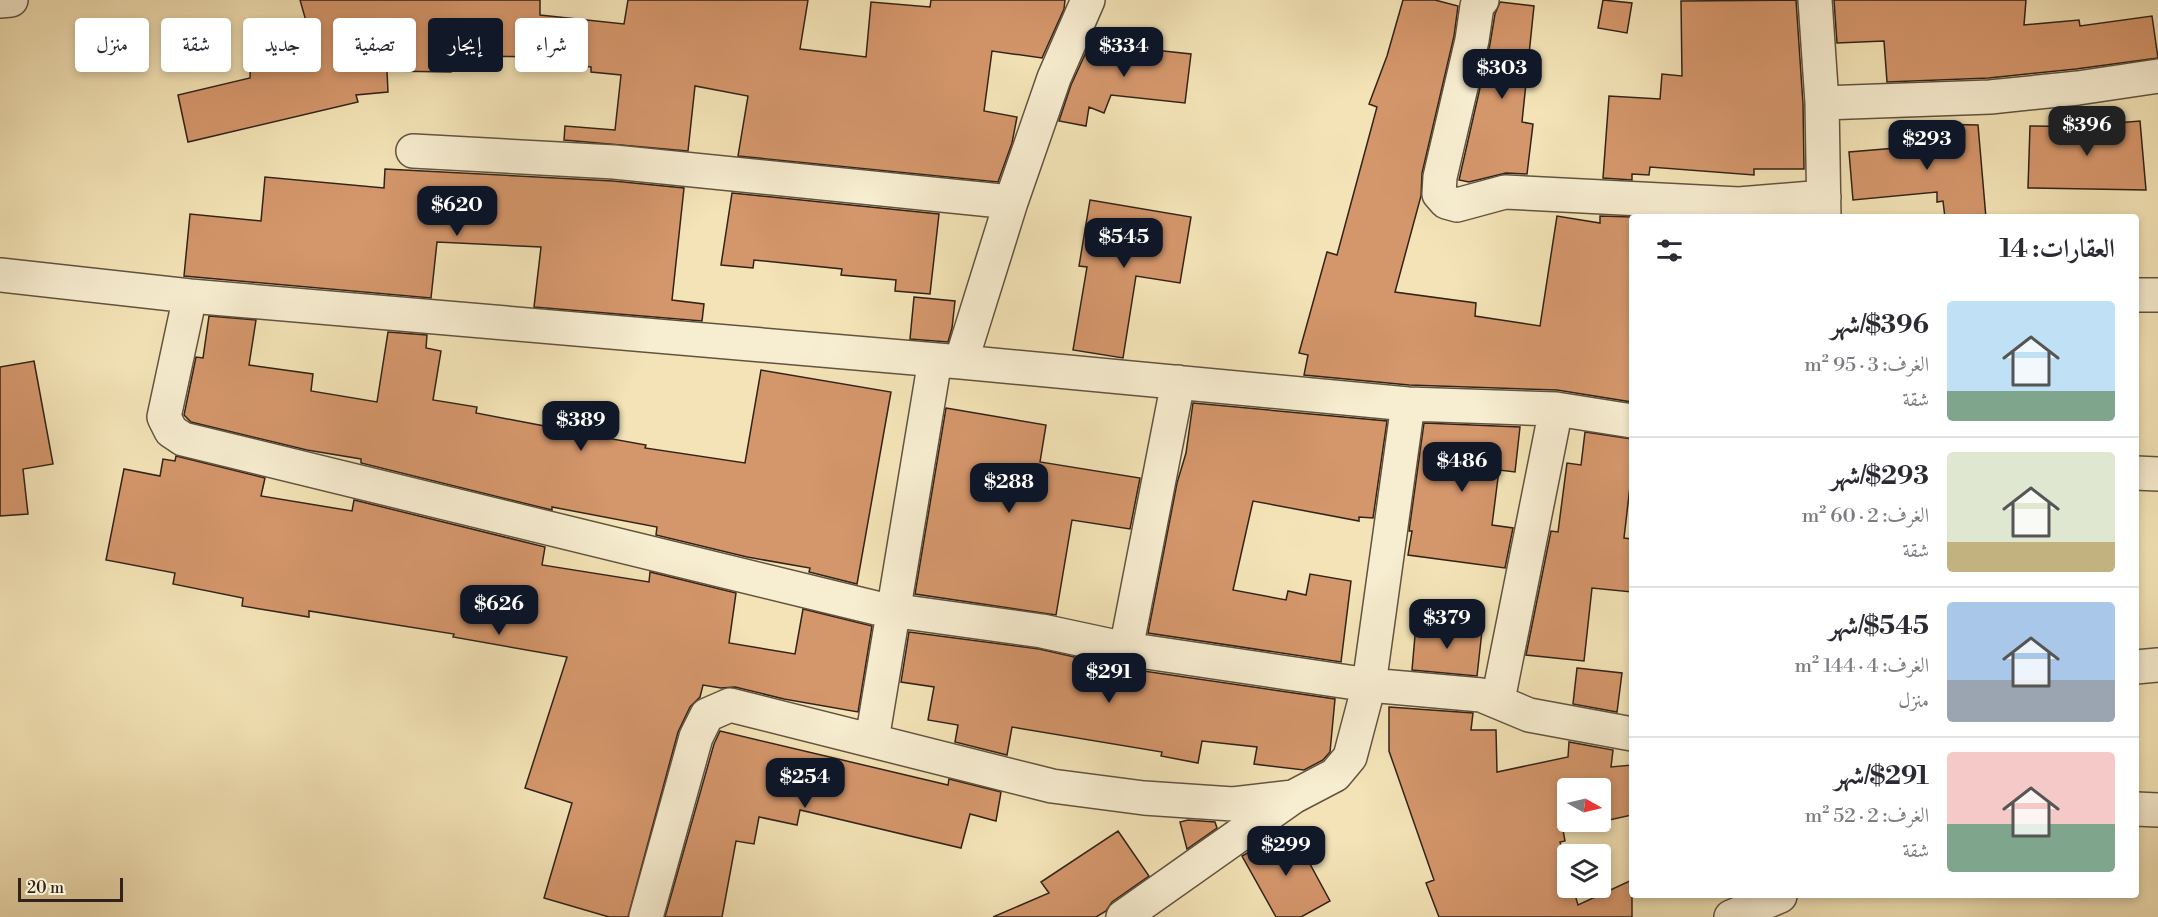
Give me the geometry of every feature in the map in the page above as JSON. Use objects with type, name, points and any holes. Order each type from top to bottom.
[{"type":"street","points":[[0,1],[11,0]]},
{"type":"street","points":[[872,740],[894,610],[948,361],[1011,202],[1054,78],[1088,0]]},
{"type":"street","points":[[1482,0],[1477,6],[1472,40],[1440,177],[1439,194],[1446,202],[1457,205],[1505,192],[1824,207],[1822,103],[1815,0]]},
{"type":"street","points":[[1822,103],[1990,97],[2078,88],[2158,76]]},
{"type":"street","points":[[413,151],[614,162],[1011,202]]},
{"type":"street","points":[[0,275],[190,296],[948,361],[1408,404],[1556,409],[1629,421]]},
{"type":"street","points":[[2139,295],[2158,295]]},
{"type":"street","points":[[190,296],[164,417],[171,431],[183,439],[853,602],[1369,686],[1481,694],[1529,715],[1629,733]]},
{"type":"street","points":[[1126,648],[1178,382]]},
{"type":"street","points":[[1124,917],[1293,797],[1335,775],[1350,757],[1369,686],[1408,404]]},
{"type":"street","points":[[1498,700],[1556,409]]},
{"type":"street","points":[[2139,473],[2158,474]]},
{"type":"street","points":[[2139,667],[2158,665]]},
{"type":"street","points":[[646,917],[696,737],[706,715],[730,705],[1052,786],[1144,798],[1233,804],[1293,797]]},
{"type":"street","points":[[2139,809],[2158,810]]},
{"type":"street","points":[[1731,917],[1775,898]]},
{"type":"building","points":[[300,0],[540,0],[540,15],[568,18],[515,18],[515,57],[503,57],[503,18],[428,18],[428,72],[416,71],[416,18],[333,18],[333,72],[387,72],[388,92],[356,95],[358,102],[188,142],[178,95],[250,78],[250,72],[321,72],[321,18],[305,18]]},
{"type":"building","points":[[628,0],[808,0],[800,49],[866,57],[871,2],[930,7],[931,0],[1065,0],[1064,9],[1042,58],[992,51],[984,111],[1017,117],[1012,143],[998,182],[738,156],[748,96],[695,86],[688,151],[564,140],[565,126],[615,130],[621,75],[591,72],[591,67],[588,67],[588,20],[624,24]]},
{"type":"building","points":[[1403,0],[1435,0],[1458,6],[1454,36],[1422,173],[1421,196],[1395,292],[1476,303],[1475,316],[1540,326],[1557,216],[1600,223],[1600,216],[1629,217],[1629,402],[1557,390],[1409,385],[1304,375],[1308,355],[1299,353],[1327,252],[1337,255],[1377,107],[1369,104],[1387,56]]},
{"type":"building","points":[[1603,0],[1632,3],[1627,33],[1598,28]]},
{"type":"building","points":[[1796,0],[1803,104],[1804,169],[1754,169],[1754,175],[1650,167],[1649,175],[1632,174],[1632,180],[1603,178],[1609,96],[1660,99],[1662,74],[1682,76],[1681,1]]},
{"type":"building","points":[[1834,0],[2026,0],[2024,25],[2079,20],[2080,26],[2152,16],[2158,58],[1989,78],[1887,82],[1884,41],[1837,43]]},
{"type":"building","points":[[1500,2],[1534,6],[1522,122],[1533,124],[1527,174],[1506,173],[1469,182],[1459,180],[1495,14]]},
{"type":"building","points":[[1093,37],[1145,49],[1191,54],[1185,103],[1111,95],[1104,113],[1089,107],[1086,126],[1059,121],[1071,85]]},
{"type":"building","points":[[2140,121],[2146,190],[2028,188],[2030,126],[2104,127],[2104,124]]},
{"type":"building","points":[[1930,124],[1978,125],[1986,214],[1945,214],[1943,201],[1937,202],[1937,192],[1853,200],[1849,152],[1932,145]]},
{"type":"building","points":[[385,169],[613,181],[684,188],[672,300],[704,304],[702,321],[534,307],[541,247],[437,242],[431,298],[184,276],[190,214],[261,221],[265,177],[384,188]]},
{"type":"building","points":[[732,193],[939,214],[930,294],[895,291],[896,280],[841,275],[842,269],[754,260],[753,268],[721,265]]},
{"type":"building","points":[[1090,200],[1191,217],[1180,283],[1136,276],[1123,358],[1073,350],[1087,267],[1079,266]]},
{"type":"building","points":[[914,297],[955,301],[948,342],[910,339]]},
{"type":"building","points":[[209,316],[256,320],[249,365],[313,374],[311,391],[377,402],[388,332],[427,335],[426,348],[441,351],[433,400],[477,407],[476,413],[550,427],[553,410],[582,415],[579,433],[646,445],[645,448],[745,463],[761,370],[891,392],[857,584],[809,572],[810,568],[747,557],[656,535],[657,527],[552,507],[552,510],[361,463],[361,459],[307,450],[191,422],[184,415],[196,357],[203,358]]},
{"type":"building","points":[[34,361],[53,464],[23,469],[28,514],[0,516],[0,367]]},
{"type":"building","points":[[1193,403],[1387,421],[1373,518],[1359,517],[1359,521],[1253,501],[1233,590],[1286,600],[1288,591],[1306,595],[1310,574],[1351,581],[1341,662],[1148,633],[1177,483],[1186,453]]},
{"type":"building","points":[[946,408],[1046,425],[1040,462],[1140,478],[1130,529],[1072,520],[1056,615],[915,594]]},
{"type":"building","points":[[1424,423],[1520,427],[1515,472],[1499,470],[1492,525],[1513,528],[1505,568],[1408,555],[1412,531],[1409,531]]},
{"type":"building","points":[[1585,432],[1629,439],[1629,495],[1624,538],[1629,539],[1629,592],[1592,588],[1584,661],[1526,655],[1551,531],[1558,532],[1567,463],[1581,465]]},
{"type":"building","points":[[176,456],[265,478],[261,496],[352,511],[354,500],[545,547],[542,565],[649,582],[650,572],[736,593],[729,643],[795,654],[803,609],[872,626],[858,712],[784,699],[735,687],[721,688],[703,685],[700,697],[690,707],[678,732],[628,917],[609,917],[544,898],[572,803],[525,788],[567,657],[453,637],[454,634],[309,611],[309,617],[242,606],[243,598],[173,584],[175,573],[106,560],[124,469],[160,476],[163,459],[175,461]]},
{"type":"building","points":[[1416,624],[1482,631],[1477,676],[1412,670]]},
{"type":"building","points":[[909,632],[1039,649],[1123,668],[1335,699],[1330,752],[1323,760],[1304,770],[1254,764],[1257,747],[1202,741],[1198,763],[1161,756],[1162,752],[1012,727],[1007,755],[955,742],[958,725],[928,720],[934,687],[901,682]]},
{"type":"building","points":[[1577,668],[1622,673],[1617,712],[1573,704]]},
{"type":"building","points":[[1389,707],[1473,713],[1471,730],[1496,730],[1497,772],[1568,757],[1569,742],[1613,750],[1611,767],[1629,765],[1629,816],[1611,820],[1611,778],[1557,778],[1557,832],[1563,832],[1565,841],[1557,844],[1557,898],[1576,898],[1578,905],[1593,898],[1611,898],[1611,890],[1629,881],[1632,917],[1439,917],[1426,883],[1434,880],[1389,751]]},
{"type":"building","points":[[720,731],[948,785],[949,779],[1001,792],[996,821],[970,814],[961,848],[800,810],[797,825],[759,817],[754,844],[736,841],[722,917],[665,917],[714,744]]},
{"type":"building","points":[[1188,820],[1215,822],[1217,828],[1187,849],[1180,822]]},
{"type":"building","points":[[1291,829],[1330,901],[1301,917],[1276,917],[1242,856]]},
{"type":"building","points":[[1118,831],[1149,876],[1112,902],[1106,911],[1096,917],[993,917],[1049,893],[1041,882]]}]
